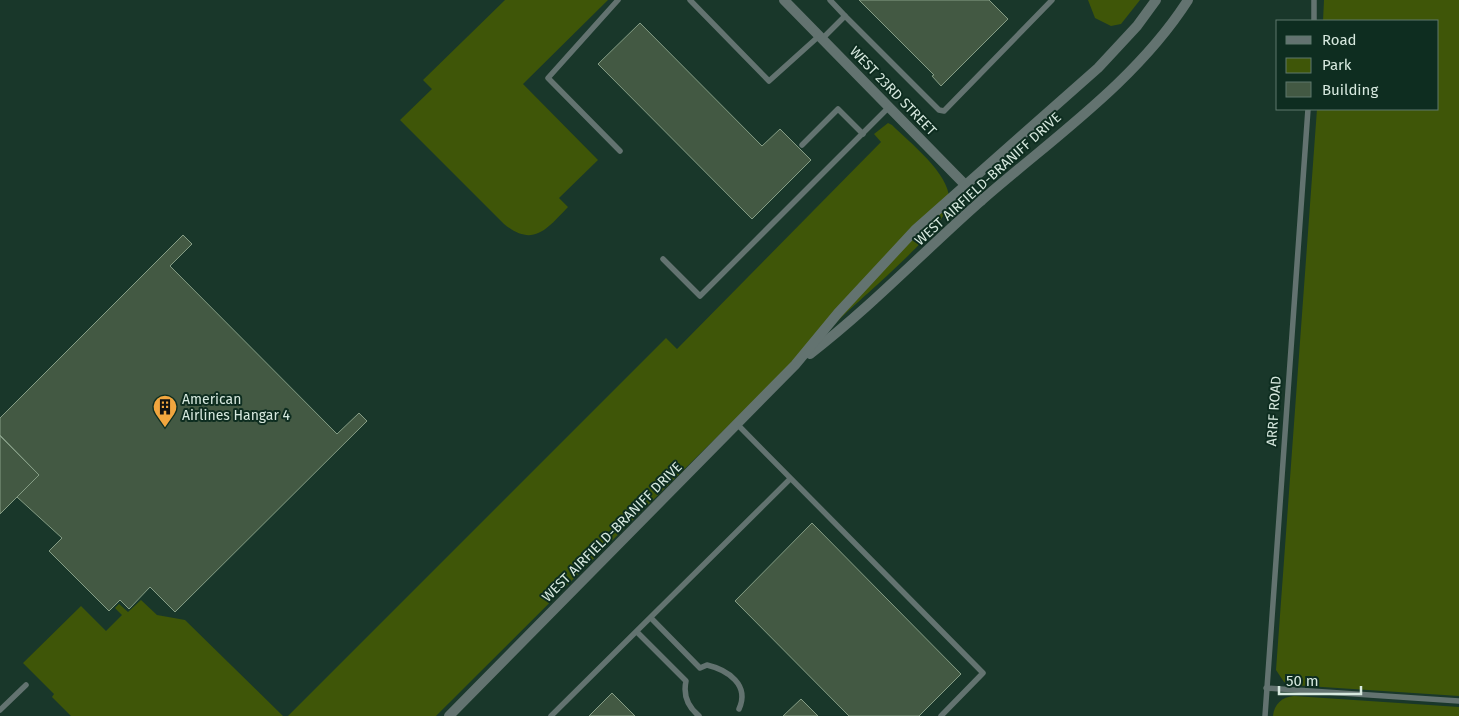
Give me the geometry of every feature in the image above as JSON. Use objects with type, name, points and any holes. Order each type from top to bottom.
[{"type":"street","name":"WEST 23RD STREET","points":[[784,0],[981,201]]},
{"type":"street","name":"WEST AIRFIELD-BRANIFF DRIVE","points":[[449,716],[795,365],[838,313],[916,229],[1098,68],[1137,26],[1156,0]]},
{"type":"street","name":"WEST AIRFIELD-BRANIFF DRIVE","points":[[795,365],[847,325],[981,201],[1097,101],[1171,26],[1188,0]]},
{"type":"lane","points":[[618,0],[548,78],[620,151]]},
{"type":"lane","points":[[690,0],[769,82],[845,16]]},
{"type":"lane","points":[[830,0],[939,110],[944,111],[1052,0]]},
{"type":"lane","points":[[1314,0],[1314,20]]},
{"type":"lane","points":[[663,259],[700,296],[889,107]]},
{"type":"lane","points":[[802,145],[838,109],[863,134]]},
{"type":"lane","name":"ARRF ROAD","points":[[1265,716],[1308,110]]},
{"type":"lane","points":[[737,424],[983,673],[941,716]]},
{"type":"lane","points":[[551,716],[790,479]]},
{"type":"lane","points":[[651,618],[700,668],[707,665],[731,674],[742,688],[743,700],[740,709]]},
{"type":"lane","points":[[637,632],[686,681],[684,690],[691,710],[699,716]]},
{"type":"lane","points":[[0,710],[26,685]]},
{"type":"lane","points":[[1266,688],[1459,702]]},
{"type":"green space","points":[[505,0],[608,0],[523,84],[598,160],[559,198],[568,207],[546,228],[539,233],[531,235],[523,235],[504,224],[400,120],[432,89],[423,80]]},
{"type":"green space","points":[[1088,0],[1140,0],[1121,24],[1111,26],[1095,18]]},
{"type":"green space","points":[[1324,0],[1459,0],[1459,696],[1292,685],[1284,682],[1276,670],[1317,110],[1439,110],[1439,20],[1323,20]]},
{"type":"green space","points":[[888,123],[929,161],[944,182],[948,193],[949,203],[945,214],[904,260],[742,413],[436,716],[288,716],[666,338],[677,349],[881,142],[874,134]]},
{"type":"green space","points":[[141,600],[157,615],[185,620],[283,716],[71,716],[52,697],[54,694],[23,663],[81,606],[106,631],[122,615],[115,608],[119,604],[128,612]]},
{"type":"green space","points":[[1294,696],[1459,707],[1459,716],[1273,716],[1279,702]]},
{"type":"building","points":[[859,0],[989,0],[1008,19],[941,86],[932,76],[934,75]]},
{"type":"building","points":[[640,23],[762,146],[780,129],[811,160],[752,219],[598,64]]},
{"type":"building","name":"American Airlines Hangar 4","points":[[183,235],[192,244],[170,266],[337,434],[359,413],[367,421],[175,612],[150,587],[129,609],[120,600],[109,611],[49,551],[62,538],[17,497],[39,475],[0,435],[0,418]]},
{"type":"building","points":[[0,436],[39,475],[0,514]]},
{"type":"building","points":[[812,523],[961,674],[919,716],[849,716],[735,601]]},
{"type":"building","points":[[612,693],[635,716],[589,716]]},
{"type":"building","points":[[801,699],[818,716],[783,716]]},
{"type":"place","name":"American Airlines Hangar 4","points":[[165,428]]}]
